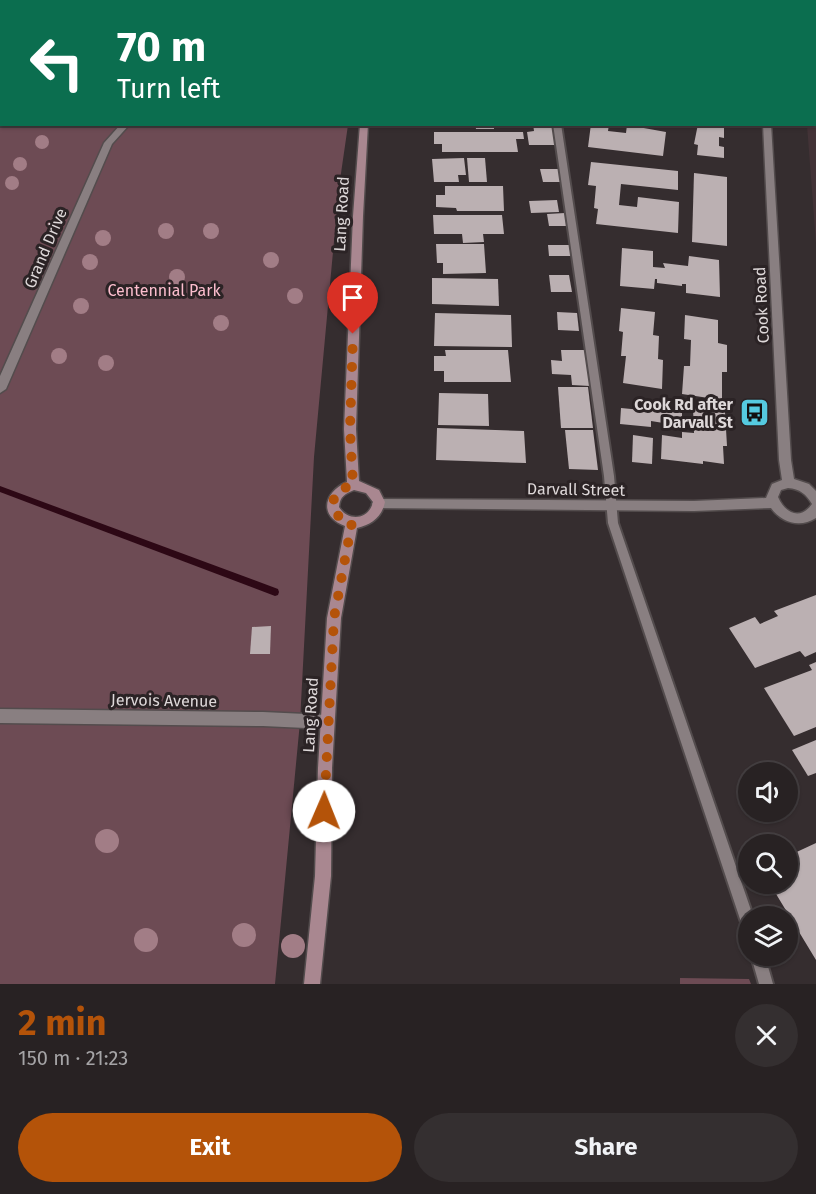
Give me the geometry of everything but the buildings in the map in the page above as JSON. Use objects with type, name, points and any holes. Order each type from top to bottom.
[{"type":"street","name":"Grand Drive","points":[[0,388],[108,143],[124,126]]},
{"type":"street","name":"Lang Road","points":[[353,485],[350,429],[364,126]]},
{"type":"street","name":"Cook Road","points":[[767,126],[785,460],[789,483]]},
{"type":"street","points":[[814,516],[799,519],[786,516],[773,503],[772,491],[776,487],[796,483],[809,490],[816,501]]},
{"type":"street","points":[[353,485],[371,489],[378,498],[378,504],[373,515],[367,519],[352,522],[339,517],[332,507],[339,490],[353,485]]},
{"type":"street","name":"Darvall Street","points":[[378,504],[612,506],[773,503]]},
{"type":"street","name":"Lang Road","points":[[312,984],[322,876],[327,722],[334,618],[352,522]]},
{"type":"street","name":"Jervois Avenue","points":[[0,716],[263,719],[327,722]]},
{"type":"lane","points":[[557,126],[613,523],[743,906]]},
{"type":"lane","points":[[761,966],[766,984]]},
{"type":"shaded area","points":[[807,126],[816,126],[816,244]]},
{"type":"green space","name":"Centennial Park","points":[[0,126],[348,126],[339,187],[314,457],[300,722],[275,984],[0,984]]},
{"type":"green space","points":[[680,978],[749,979],[751,984],[680,984]]},
{"type":"waterway","points":[[0,489],[275,592]]},
{"type":"place","name":"Cook Rd after Darvall St","points":[[754,413]]},
{"type":"route","points":[[324,811],[334,618],[352,522],[339,517],[334,513],[332,507],[339,490],[353,485],[350,429],[353,334]]}]
